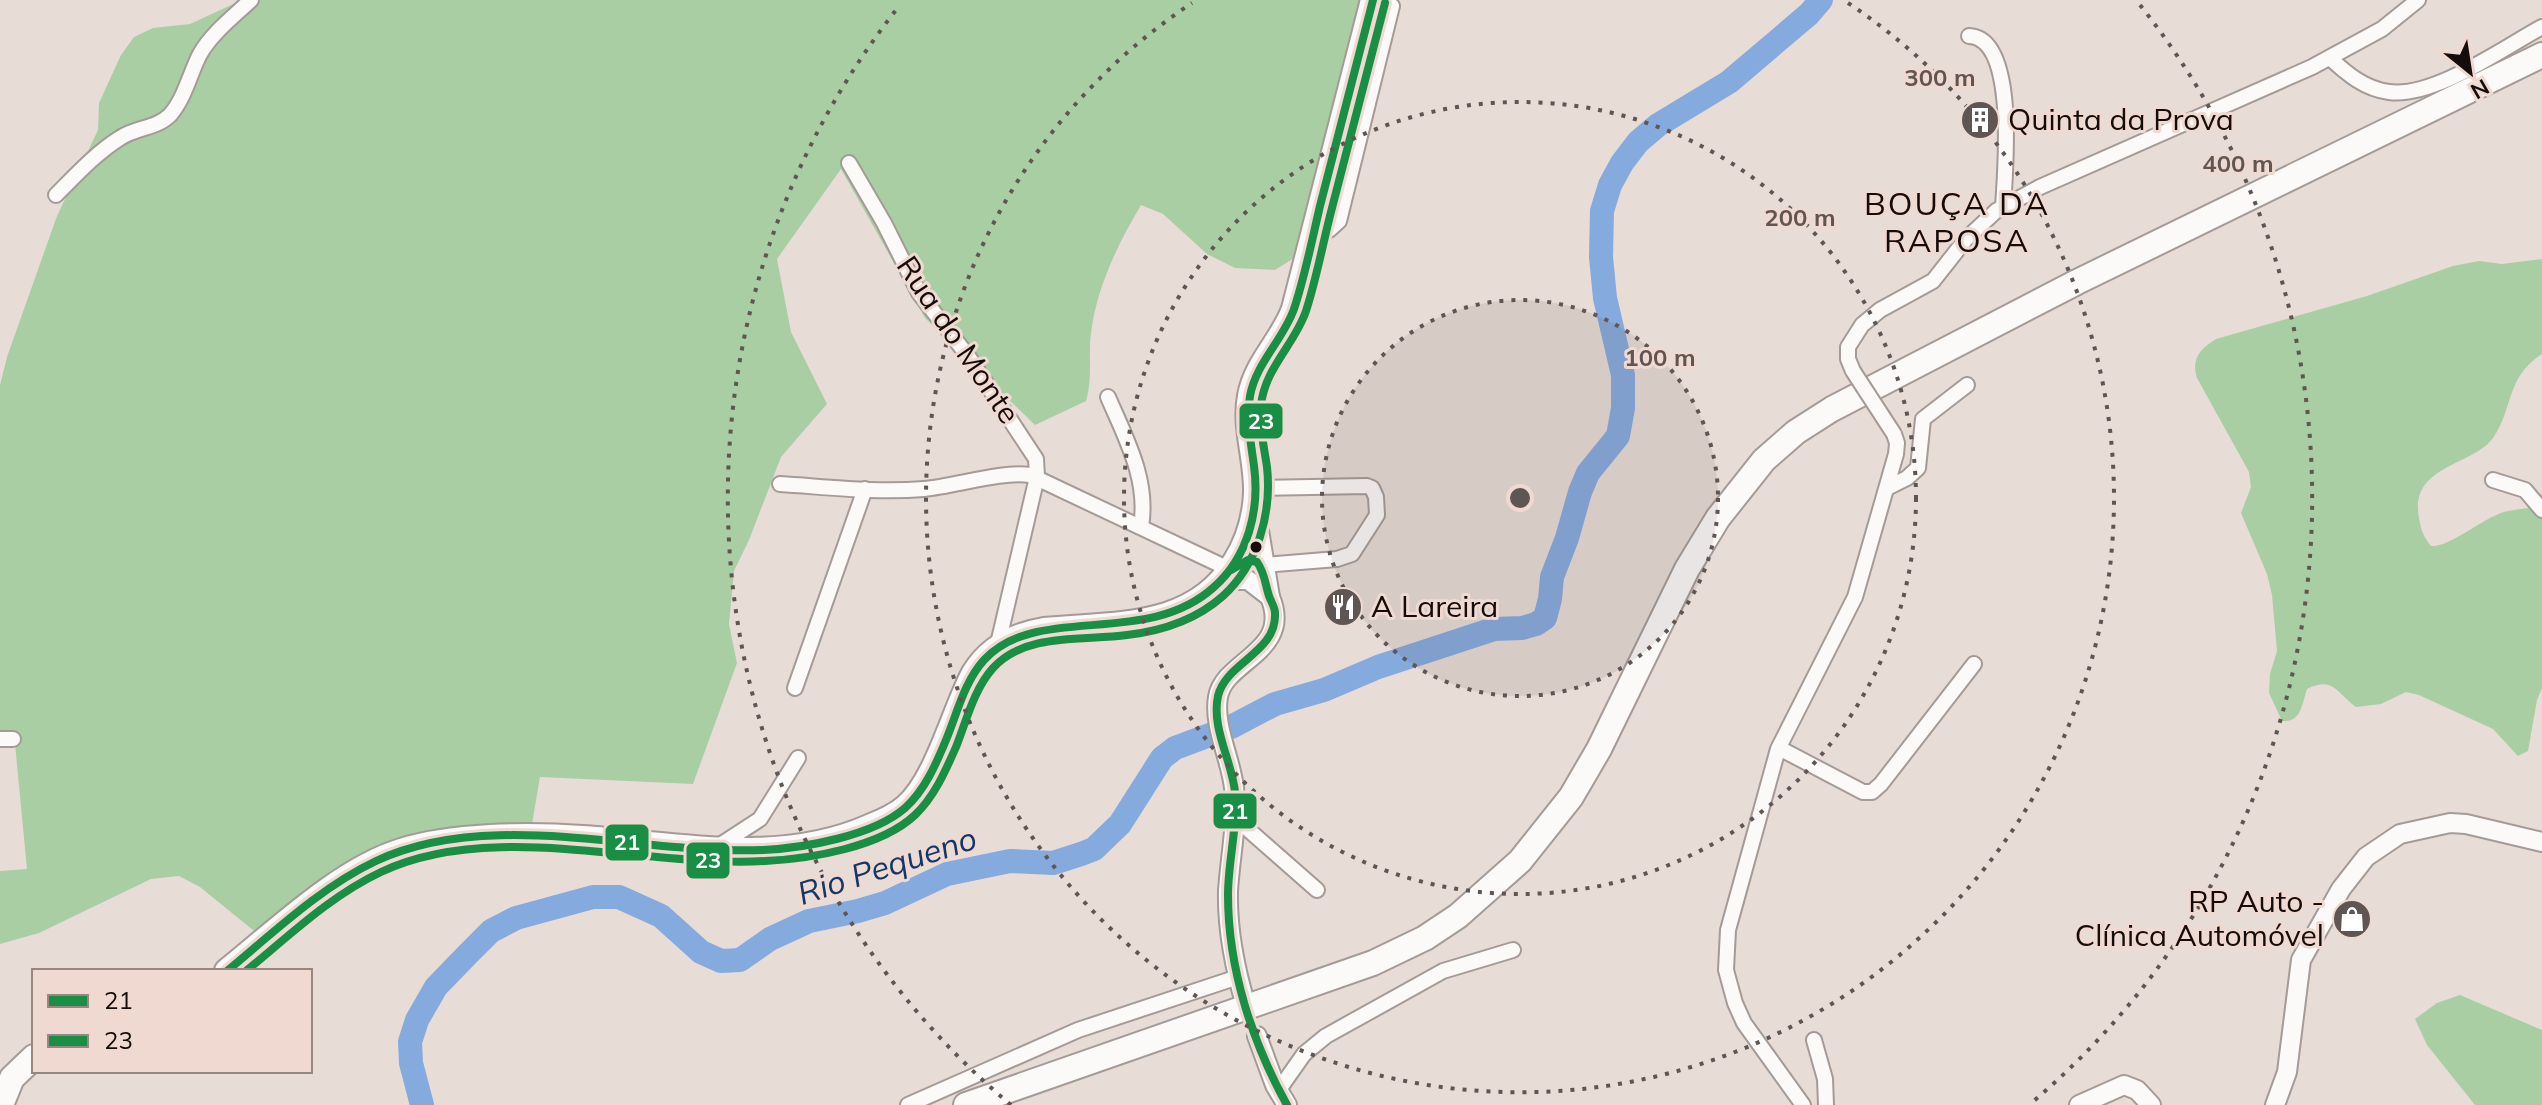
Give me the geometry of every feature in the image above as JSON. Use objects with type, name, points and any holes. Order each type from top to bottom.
[{"type":"main road","points":[[230,969],[349,876],[380,858],[417,846],[555,837],[773,849],[828,841],[873,826],[905,808],[926,780],[974,673],[996,648],[1036,632],[1162,618],[1196,604],[1236,564],[1255,497],[1249,415],[1251,392],[1291,318],[1383,3]]},
{"type":"main road","points":[[966,1105],[1373,963],[1441,928],[1507,874],[1560,811],[1599,749],[1702,542],[1750,476],[1796,432],[1853,396],[2077,282],[2542,55]]},
{"type":"main road","points":[[1007,1105],[1393,968],[1460,930],[1509,890],[1572,818],[1601,770],[1713,550],[1744,504],[1790,454],[1851,414],[2072,298],[2542,67]]},
{"type":"main road","points":[[1,1105],[12,1078],[32,1059]]},
{"type":"street","points":[[56,195],[93,158],[120,138],[166,118],[176,107],[206,45],[251,0]]},
{"type":"street","points":[[1803,1105],[1744,1023],[1732,997],[1726,970],[1729,923],[1779,748],[1855,597],[1897,452],[1894,434],[1853,371],[1848,359],[1848,347],[1862,325],[1880,310],[1933,281],[1975,229],[2003,207],[2040,187],[2330,58],[2382,29],[2418,0]]},
{"type":"street","points":[[2330,58],[2369,86],[2401,92],[2424,87],[2459,73],[2542,27]]},
{"type":"street","points":[[1969,36],[1985,42],[2001,72],[2006,153],[2003,207]]},
{"type":"street","name":"Rua do Monte","points":[[849,163],[919,293],[968,356],[1031,447],[1036,459],[1037,477]]},
{"type":"street","points":[[1887,488],[1907,478],[1918,468],[1923,419],[1967,385]]},
{"type":"street","points":[[1108,397],[1138,471],[1143,499],[1141,527]]},
{"type":"street","points":[[780,484],[923,489],[1017,474],[1037,477],[1141,527],[1236,564],[1257,562],[1266,582]]},
{"type":"street","points":[[996,648],[1037,477]]},
{"type":"street","points":[[2493,480],[2527,491],[2542,510]]},
{"type":"street","points":[[1236,564],[1242,579],[1266,582],[1352,554],[1377,515],[1372,488],[1255,497],[1266,582],[1275,616],[1272,630],[1259,650],[1220,689],[1217,704],[1234,787],[1235,818],[1228,906],[1238,977],[1246,1006]]},
{"type":"street","points":[[795,688],[865,489]]},
{"type":"street","points":[[1779,748],[1863,792],[1872,792],[1974,664]]},
{"type":"street","points":[[715,848],[760,819],[798,758]]},
{"type":"street","points":[[1235,818],[1317,890]]},
{"type":"street","points":[[2275,1105],[2287,1072],[2301,960],[2341,889],[2362,862],[2385,842],[2400,834],[2450,823],[2542,842]]},
{"type":"street","points":[[1282,1098],[1304,1054],[1326,1036],[1443,971],[1513,950]]},
{"type":"street","points":[[908,1105],[1078,1030],[1238,977]]},
{"type":"street","points":[[1257,1036],[1282,1098]]},
{"type":"street","points":[[1814,1040],[1825,1083],[1826,1105]]},
{"type":"street","points":[[2079,1105],[2124,1085],[2137,1090],[2151,1105]]},
{"type":"green space","points":[[242,0],[1360,0],[1294,258],[1275,270],[1235,268],[1207,254],[1163,214],[1141,205],[1117,250],[1098,299],[1091,333],[1086,401],[1035,425],[925,318],[841,169],[777,259],[791,332],[827,404],[781,457],[734,571],[729,624],[737,663],[693,784],[540,777],[531,830],[437,834],[258,934],[200,887],[179,876],[151,879],[39,933],[0,944],[0,871],[27,869],[15,744],[0,743],[0,385],[7,357],[57,216],[98,130],[99,103],[121,55],[134,37],[153,28],[190,24]]},
{"type":"green space","points":[[2542,259],[2542,354],[2530,363],[2516,383],[2493,438],[2472,455],[2433,477],[2418,500],[2421,526],[2431,546],[2447,542],[2504,512],[2542,506],[2542,688],[2528,751],[2518,756],[2493,729],[2406,692],[2381,704],[2356,707],[2329,685],[2316,685],[2307,689],[2297,716],[2282,721],[2269,693],[2270,674],[2277,651],[2272,595],[2267,574],[2241,513],[2251,487],[2249,472],[2197,378],[2195,365],[2198,355],[2216,339],[2367,296],[2453,266],[2479,261],[2502,264]]},
{"type":"green space","points":[[2460,995],[2542,1030],[2542,1105],[2475,1105],[2427,1045],[2415,1019],[2437,1003]]},
{"type":"waterway","name":"Rio Pequeno","points":[[422,1105],[411,1063],[410,1042],[417,1020],[436,987],[467,955],[491,931],[516,918],[593,897],[619,897],[661,916],[701,952],[721,961],[740,960],[770,939],[809,921],[885,903],[947,874],[1010,861],[1053,863],[1094,849],[1120,824],[1162,758],[1175,748],[1231,727],[1275,704],[1324,690],[1378,667],[1494,629],[1522,628],[1545,618],[1552,577],[1580,492],[1588,473],[1618,436],[1623,408],[1623,375],[1605,298],[1601,257],[1602,211],[1610,185],[1638,142],[1658,125],[1729,82],[1809,14],[1821,0]]},
{"type":"transit line","name":"21","points":[[229,969],[298,911],[336,884],[376,861],[421,845],[468,837],[517,835],[716,850],[763,850],[798,847],[857,833],[891,818],[918,793],[938,758],[971,678],[984,660],[1006,643],[1033,633],[1157,616],[1187,606],[1214,587],[1235,562],[1249,532],[1255,499],[1250,396],[1258,373],[1294,309],[1373,0]]},
{"type":"transit line","name":"23","points":[[248,969],[344,893],[381,872],[424,857],[471,849],[520,847],[719,861],[765,861],[823,854],[864,843],[901,826],[928,800],[948,766],[986,676],[1006,656],[1038,643],[1153,631],[1190,618],[1223,596],[1254,553],[1265,520],[1268,484],[1261,421],[1263,393],[1306,311],[1385,3]]},
{"type":"transit line","name":"21","points":[[1231,570],[1248,560],[1257,562],[1275,611],[1268,638],[1223,684],[1218,696],[1217,720],[1235,792],[1228,895],[1232,950],[1253,1030],[1287,1105]]},
{"type":"place","name":"Quinta da Prova","points":[[1980,120]]},
{"type":"place","name":"A Lareira","points":[[1343,607]]},
{"type":"place","name":"RP Auto - Clínica Automóvel","points":[[2352,919]]},
{"type":"district","name":"BOUÇA DA RAPOSA","points":[[1957,222]]}]
